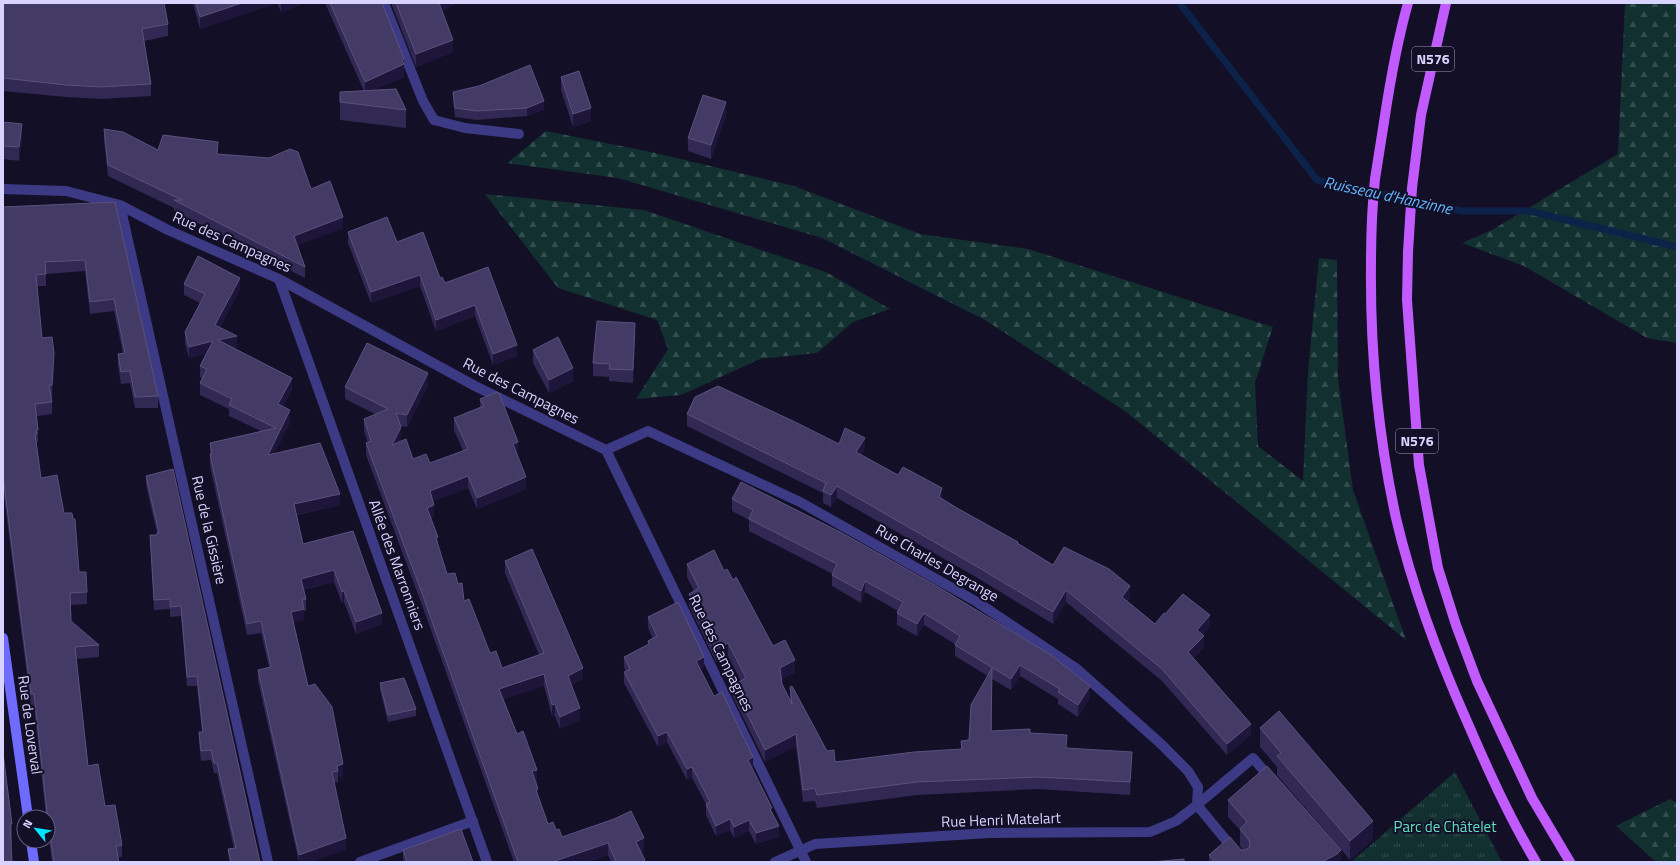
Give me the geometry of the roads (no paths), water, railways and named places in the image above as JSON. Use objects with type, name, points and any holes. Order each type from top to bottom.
[{"type":"main road","name":"N576","points":[[1408,3],[1393,65],[1375,181],[1371,245],[1371,299],[1375,376],[1380,426],[1396,519],[1418,595],[1455,695],[1497,788],[1536,862]]},
{"type":"main road","name":"N576","points":[[1446,3],[1421,115],[1412,188],[1408,252],[1408,300],[1412,379],[1419,465],[1438,568],[1456,625],[1477,681],[1532,798],[1570,862]]},
{"type":"street","points":[[384,3],[423,101],[434,120],[465,128],[519,134]]},
{"type":"street","name":"Rue des Campagnes","points":[[3,189],[66,191],[120,205],[168,230],[279,279],[475,386],[606,450],[806,862]]},
{"type":"street","name":"Rue de la Gissière","points":[[120,205],[268,862]]},
{"type":"street","name":"Allée des Marronniers","points":[[279,279],[487,862]]},
{"type":"street","name":"Rue Charles Degrange","points":[[606,450],[648,431],[800,502],[977,602],[1077,668],[1160,744],[1188,771],[1198,787],[1197,805]]},
{"type":"street","name":"Rue de Loverval","points":[[3,638],[27,809]]},
{"type":"street","name":"Rue Henri Matelart","points":[[775,862],[815,844],[988,833],[1150,832],[1176,822],[1253,758],[1278,787]]},
{"type":"street","points":[[1197,805],[1244,862]]},
{"type":"street","points":[[360,862],[472,820]]},
{"type":"street","points":[[32,849],[34,862]]},
{"type":"waterway","name":"Ruisseau d'Hanzinne","points":[[1181,5],[1317,180],[1462,211],[1530,211],[1677,247]]},
{"type":"park label","name":"Parc de Châtelet","points":[[1445,827]]}]
